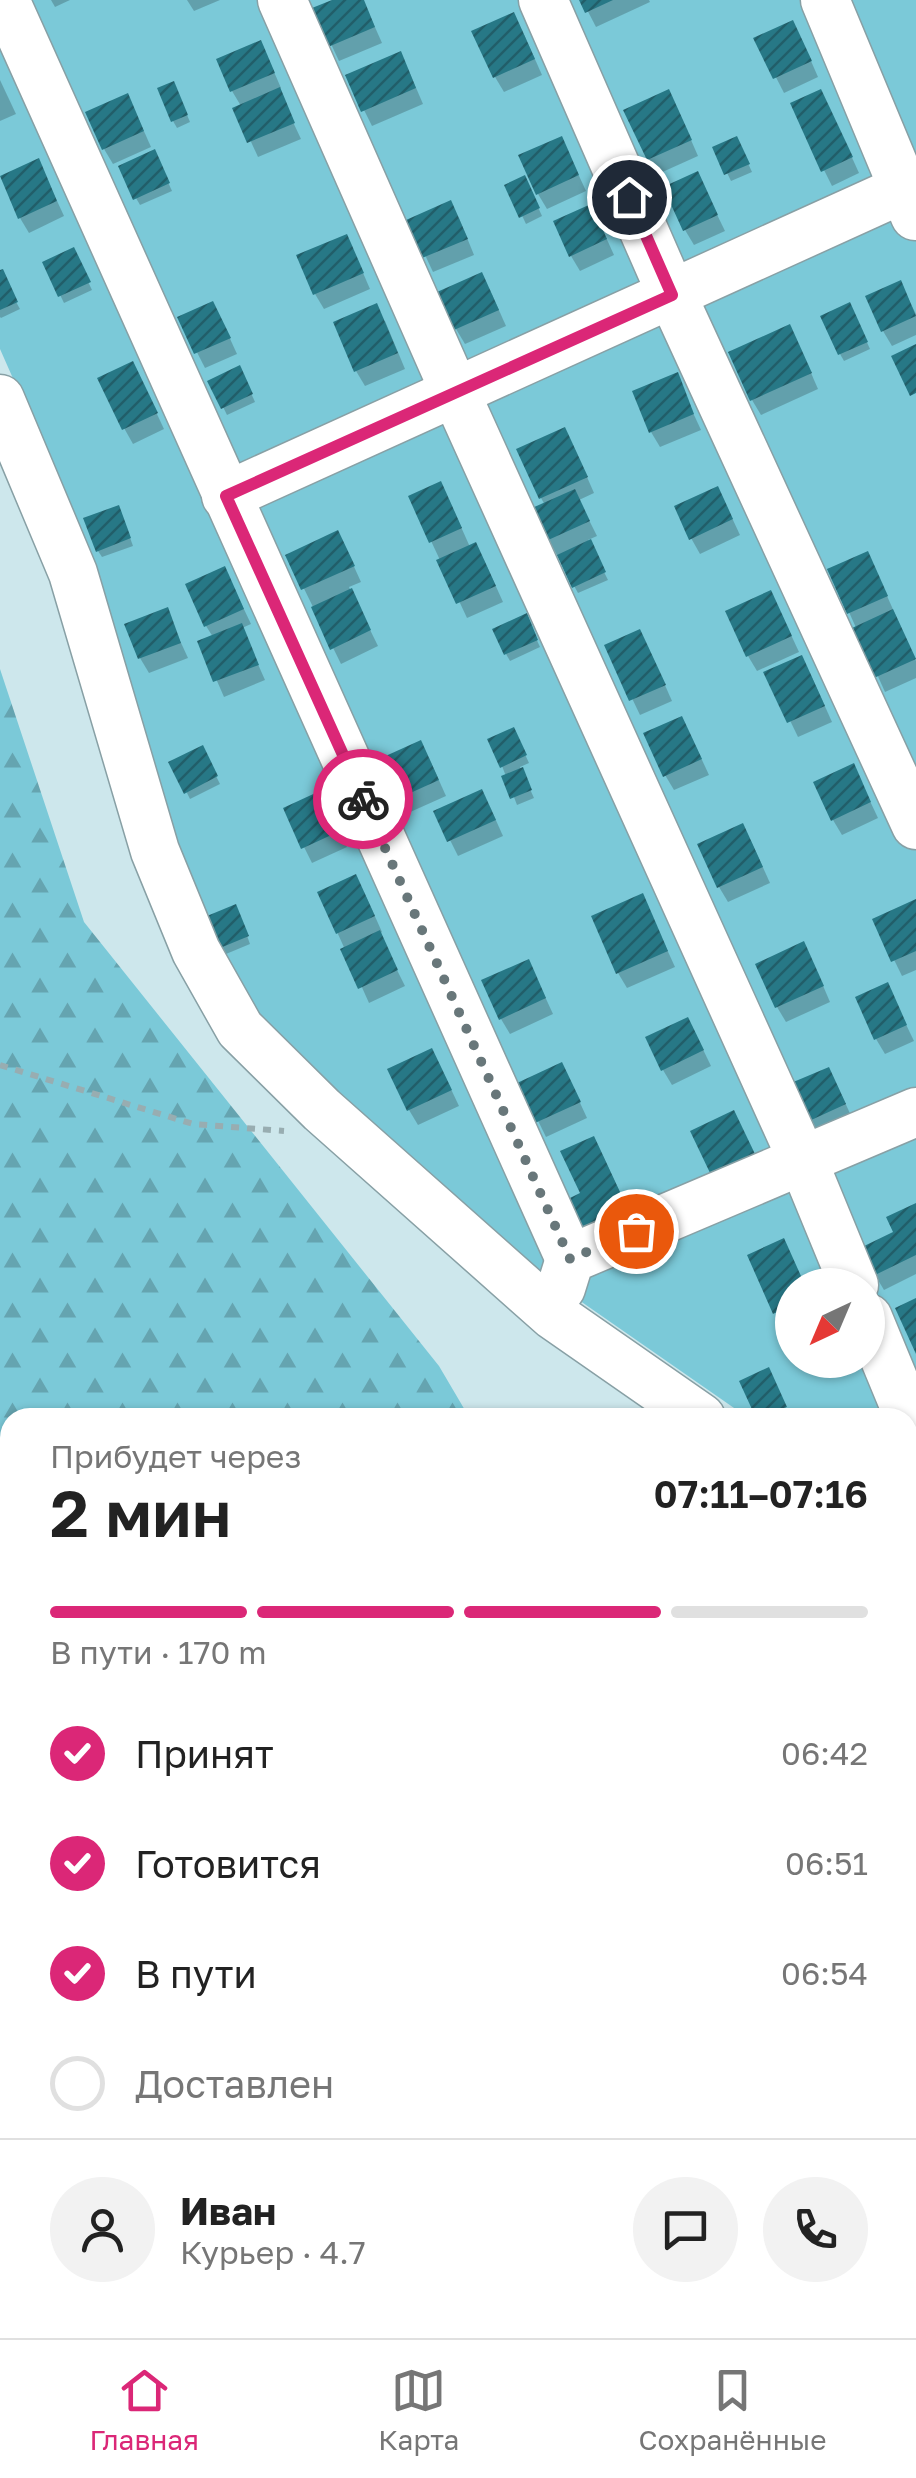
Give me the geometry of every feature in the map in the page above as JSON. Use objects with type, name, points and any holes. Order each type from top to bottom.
[{"type":"street","points":[[5,0],[570,1259],[553,1315]]},
{"type":"street","points":[[282,0],[847,1268]]},
{"type":"street","points":[[543,0],[672,295],[916,826]]},
{"type":"street","points":[[226,496],[672,295],[911,197],[824,0]]},
{"type":"street","points":[[0,399],[73,572],[155,851],[196,952],[240,1029],[322,1110],[553,1315],[688,1408]]},
{"type":"street","points":[[570,1259],[916,1112]]},
{"type":"street","points":[[885,1359],[905,1408]]},
{"type":"path","points":[[0,1065],[192,1124],[354,1136]]},
{"type":"green space","points":[[0,0],[916,0],[916,1408],[734,1408],[540,1273],[263,1031],[196,900],[91,555],[0,349]]},
{"type":"green space","points":[[0,669],[84,922],[439,1366],[464,1408],[0,1408]]},
{"type":"building","points":[[332,0],[364,0],[375,27],[328,47],[312,8]]},
{"type":"building","points":[[579,0],[613,0],[585,13]]},
{"type":"building","points":[[514,12],[535,59],[493,78],[471,31]]},
{"type":"building","points":[[793,20],[812,61],[773,79],[753,38]]},
{"type":"building","points":[[261,40],[275,73],[230,92],[216,59]]},
{"type":"building","points":[[401,51],[416,88],[361,112],[345,75]]},
{"type":"building","points":[[174,81],[188,115],[171,122],[157,88]]},
{"type":"building","points":[[280,87],[295,123],[247,143],[232,108]]},
{"type":"building","points":[[669,89],[692,140],[647,160],[623,110]]},
{"type":"building","points":[[821,89],[853,157],[821,172],[790,103]]},
{"type":"building","points":[[128,93],[144,131],[102,150],[85,112]]},
{"type":"building","points":[[562,136],[579,175],[536,195],[518,155]]},
{"type":"building","points":[[737,136],[750,164],[724,175],[712,147]]},
{"type":"building","points":[[155,149],[170,183],[133,200],[118,166]]},
{"type":"building","points":[[39,158],[57,201],[18,219],[0,176]]},
{"type":"building","points":[[698,171],[718,215],[683,231],[663,187]]},
{"type":"building","points":[[525,175],[540,208],[519,218],[504,185]]},
{"type":"building","points":[[451,200],[468,239],[422,258],[406,220]]},
{"type":"building","points":[[591,204],[607,239],[569,257],[553,221]]},
{"type":"building","points":[[347,234],[364,273],[313,295],[296,255]]},
{"type":"building","points":[[74,247],[91,282],[58,297],[42,262]]},
{"type":"building","points":[[3,269],[18,302],[0,310],[0,270]]},
{"type":"building","points":[[482,272],[499,310],[454,330],[437,292]]},
{"type":"building","points":[[901,280],[916,316],[881,332],[865,296]]},
{"type":"building","points":[[213,301],[231,338],[194,354],[177,317]]},
{"type":"building","points":[[850,302],[868,342],[838,355],[820,316]]},
{"type":"building","points":[[377,303],[398,353],[354,372],[333,322]]},
{"type":"building","points":[[790,324],[812,373],[750,401],[728,352]]},
{"type":"building","points":[[916,344],[916,393],[910,396],[891,356]]},
{"type":"building","points":[[133,361],[158,413],[122,430],[97,378]]},
{"type":"building","points":[[240,365],[253,394],[221,409],[207,381]]},
{"type":"building","points":[[678,372],[694,414],[649,433],[632,391]]},
{"type":"building","points":[[565,427],[588,477],[539,499],[516,449]]},
{"type":"building","points":[[441,481],[462,528],[429,543],[408,496]]},
{"type":"building","points":[[718,486],[733,519],[689,540],[674,506]]},
{"type":"building","points":[[575,489],[590,521],[546,541],[532,508]]},
{"type":"building","points":[[119,505],[131,538],[96,552],[83,518]]},
{"type":"building","points":[[338,530],[355,566],[301,590],[285,555]]},
{"type":"building","points":[[591,539],[606,572],[572,588],[557,555]]},
{"type":"building","points":[[476,542],[496,586],[456,604],[436,560]]},
{"type":"building","points":[[868,551],[888,596],[847,614],[827,569]]},
{"type":"building","points":[[225,566],[244,609],[204,627],[185,584]]},
{"type":"building","points":[[352,588],[371,630],[330,650],[311,607]]},
{"type":"building","points":[[771,590],[792,636],[746,657],[725,611]]},
{"type":"building","points":[[168,607],[181,643],[138,659],[124,624]]},
{"type":"building","points":[[893,609],[916,659],[874,678],[852,628]]},
{"type":"building","points":[[527,613],[538,640],[504,655],[492,629]]},
{"type":"building","points":[[242,623],[259,665],[213,682],[197,641]]},
{"type":"building","points":[[640,629],[666,685],[629,701],[604,645]]},
{"type":"building","points":[[802,655],[825,706],[787,723],[763,672]]},
{"type":"building","points":[[682,716],[702,759],[663,777],[643,733]]},
{"type":"building","points":[[514,727],[527,755],[500,768],[487,739]]},
{"type":"building","points":[[421,740],[439,780],[397,799],[379,759]]},
{"type":"building","points":[[203,745],[218,776],[184,794],[168,762]]},
{"type":"building","points":[[854,763],[871,802],[831,821],[813,782]]},
{"type":"building","points":[[523,767],[532,790],[510,799],[501,776]]},
{"type":"building","points":[[482,789],[496,820],[447,842],[433,811]]},
{"type":"building","points":[[322,790],[340,831],[301,849],[283,808]]},
{"type":"building","points":[[743,823],[763,867],[717,888],[697,844]]},
{"type":"building","points":[[356,874],[375,916],[336,934],[317,892]]},
{"type":"building","points":[[643,893],[668,951],[616,974],[591,916]]},
{"type":"building","points":[[916,899],[916,951],[891,962],[872,919]]},
{"type":"building","points":[[236,904],[249,936],[220,948],[207,916]]},
{"type":"building","points":[[380,930],[398,970],[358,989],[340,949]]},
{"type":"building","points":[[804,941],[824,986],[775,1008],[755,964]]},
{"type":"building","points":[[529,959],[546,998],[499,1020],[481,980]]},
{"type":"building","points":[[888,982],[907,1025],[874,1040],[855,997]]},
{"type":"building","points":[[688,1017],[704,1050],[661,1071],[645,1037]]},
{"type":"building","points":[[432,1048],[452,1090],[407,1111],[387,1069]]},
{"type":"building","points":[[562,1062],[581,1102],[535,1123],[517,1083]]},
{"type":"building","points":[[829,1067],[846,1104],[809,1121],[791,1083]]},
{"type":"building","points":[[734,1110],[755,1154],[711,1175],[690,1131]]},
{"type":"building","points":[[594,1136],[627,1207],[577,1230],[564,1201],[580,1193],[560,1151]]},
{"type":"building","points":[[916,1203],[916,1255],[885,1270],[869,1268],[860,1248],[893,1232],[886,1217]]},
{"type":"building","points":[[784,1238],[797,1268],[775,1268],[773,1314],[747,1255]]},
{"type":"building","points":[[916,1298],[916,1354],[895,1308]]},
{"type":"building","points":[[769,1367],[787,1407],[751,1408],[739,1381]]},
{"type":"way so far","points":[[363,799],[570,1259],[636,1231]]},
{"type":"route","points":[[363,799],[226,496],[672,295],[629,197]]}]
